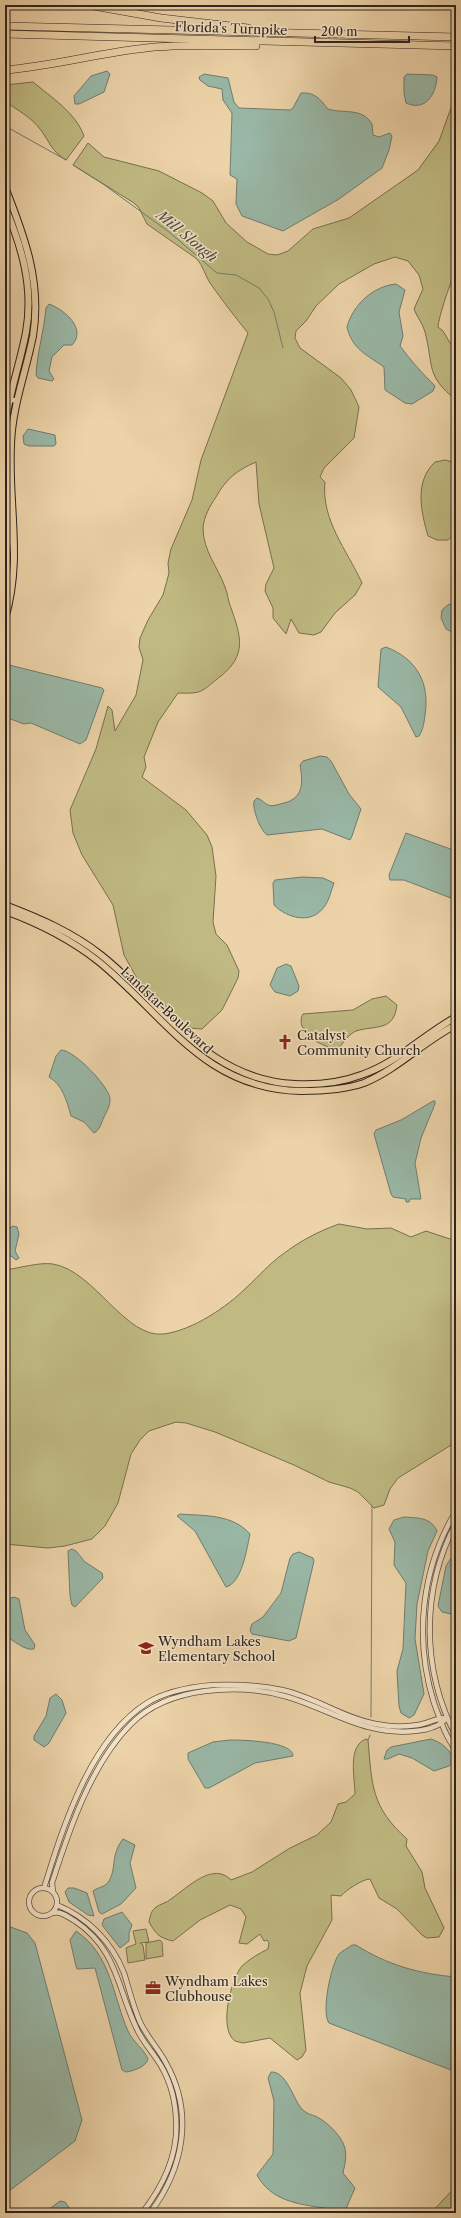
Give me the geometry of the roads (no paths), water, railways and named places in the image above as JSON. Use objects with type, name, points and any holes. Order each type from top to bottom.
[{"type":"highway","points":[[88,5],[142,16],[237,26],[261,32]]},
{"type":"highway","name":"Florida's Turnpike","points":[[5,26],[456,37]]},
{"type":"highway","name":"Florida's Turnpike","points":[[5,34],[456,46]]},
{"type":"highway","points":[[5,70],[45,67],[126,51],[166,46],[354,44]]},
{"type":"main road","points":[[5,187],[28,246],[35,290],[33,334],[17,401],[11,441],[15,564],[5,619]]},
{"type":"main road","points":[[5,207],[23,259],[28,304],[26,331],[7,399],[5,426]]},
{"type":"main road","points":[[5,488],[13,499]]},
{"type":"main road","points":[[5,488],[8,539],[5,586]]},
{"type":"main road","points":[[6,503],[14,513]]},
{"type":"main road","points":[[5,905],[25,915]]},
{"type":"main road","points":[[5,911],[25,915]]},
{"type":"main road","name":"Landstar Boulevard","points":[[25,915],[64,930],[101,954],[204,1051],[229,1066],[263,1079],[307,1084],[324,1084],[360,1075],[380,1068],[427,1035],[456,1017]]},
{"type":"main road","name":"Landstar Boulevard","points":[[25,915],[58,934],[97,960],[206,1062],[232,1076],[262,1086],[288,1091],[325,1091],[364,1083],[400,1064],[456,1025]]},
{"type":"street","points":[[7,399],[17,401]]},
{"type":"street","points":[[456,1511],[440,1543],[432,1568],[425,1592],[422,1620],[424,1656],[430,1689],[439,1718],[456,1750]]},
{"type":"street","points":[[456,1523],[436,1573],[430,1619],[433,1671],[447,1718],[456,1736]]},
{"type":"street","points":[[44,1888],[63,1830],[97,1758],[122,1725],[141,1708],[168,1693],[201,1686],[236,1684],[285,1690],[376,1724],[398,1726],[419,1725],[439,1718],[447,1718]]},
{"type":"street","points":[[53,1913],[57,1905],[57,1898],[53,1891],[52,1883],[66,1842],[97,1772],[120,1735],[144,1712],[170,1699],[202,1692],[238,1690],[268,1693],[287,1697],[358,1726],[395,1733],[420,1731],[442,1724],[447,1718]]},
{"type":"street","points":[[141,1708],[144,1712]]},
{"type":"street","points":[[53,1891],[44,1888],[38,1889],[32,1894],[29,1900],[30,1907],[34,1913],[40,1916],[60,1913],[79,1924],[106,1952],[118,1977],[134,2022],[142,2039],[160,2065],[172,2092],[176,2118],[173,2156],[164,2181],[142,2213]]},
{"type":"street","points":[[57,1905],[88,1923],[112,1949],[123,1971],[142,2025],[166,2062],[176,2085],[182,2117],[180,2150],[169,2184],[150,2213]]},
{"type":"waterway","name":"Mill Slough","points":[[5,126],[66,160]]},
{"type":"waterway","name":"Mill Slough","points":[[73,165],[103,184],[169,232],[217,273],[236,275],[259,288],[268,299],[274,312],[283,348]]},
{"type":"waterway","points":[[371,1717],[372,1506]]},
{"type":"waterway","points":[[368,1740],[370,1735]]},
{"type":"place","name":"Catalyst Community Church","points":[[285,1042]]},
{"type":"place","name":"Wyndham Lakes Elementary School","points":[[146,1648]]},
{"type":"place","name":"Wyndham Lakes Clubhouse","points":[[153,1988]]}]
